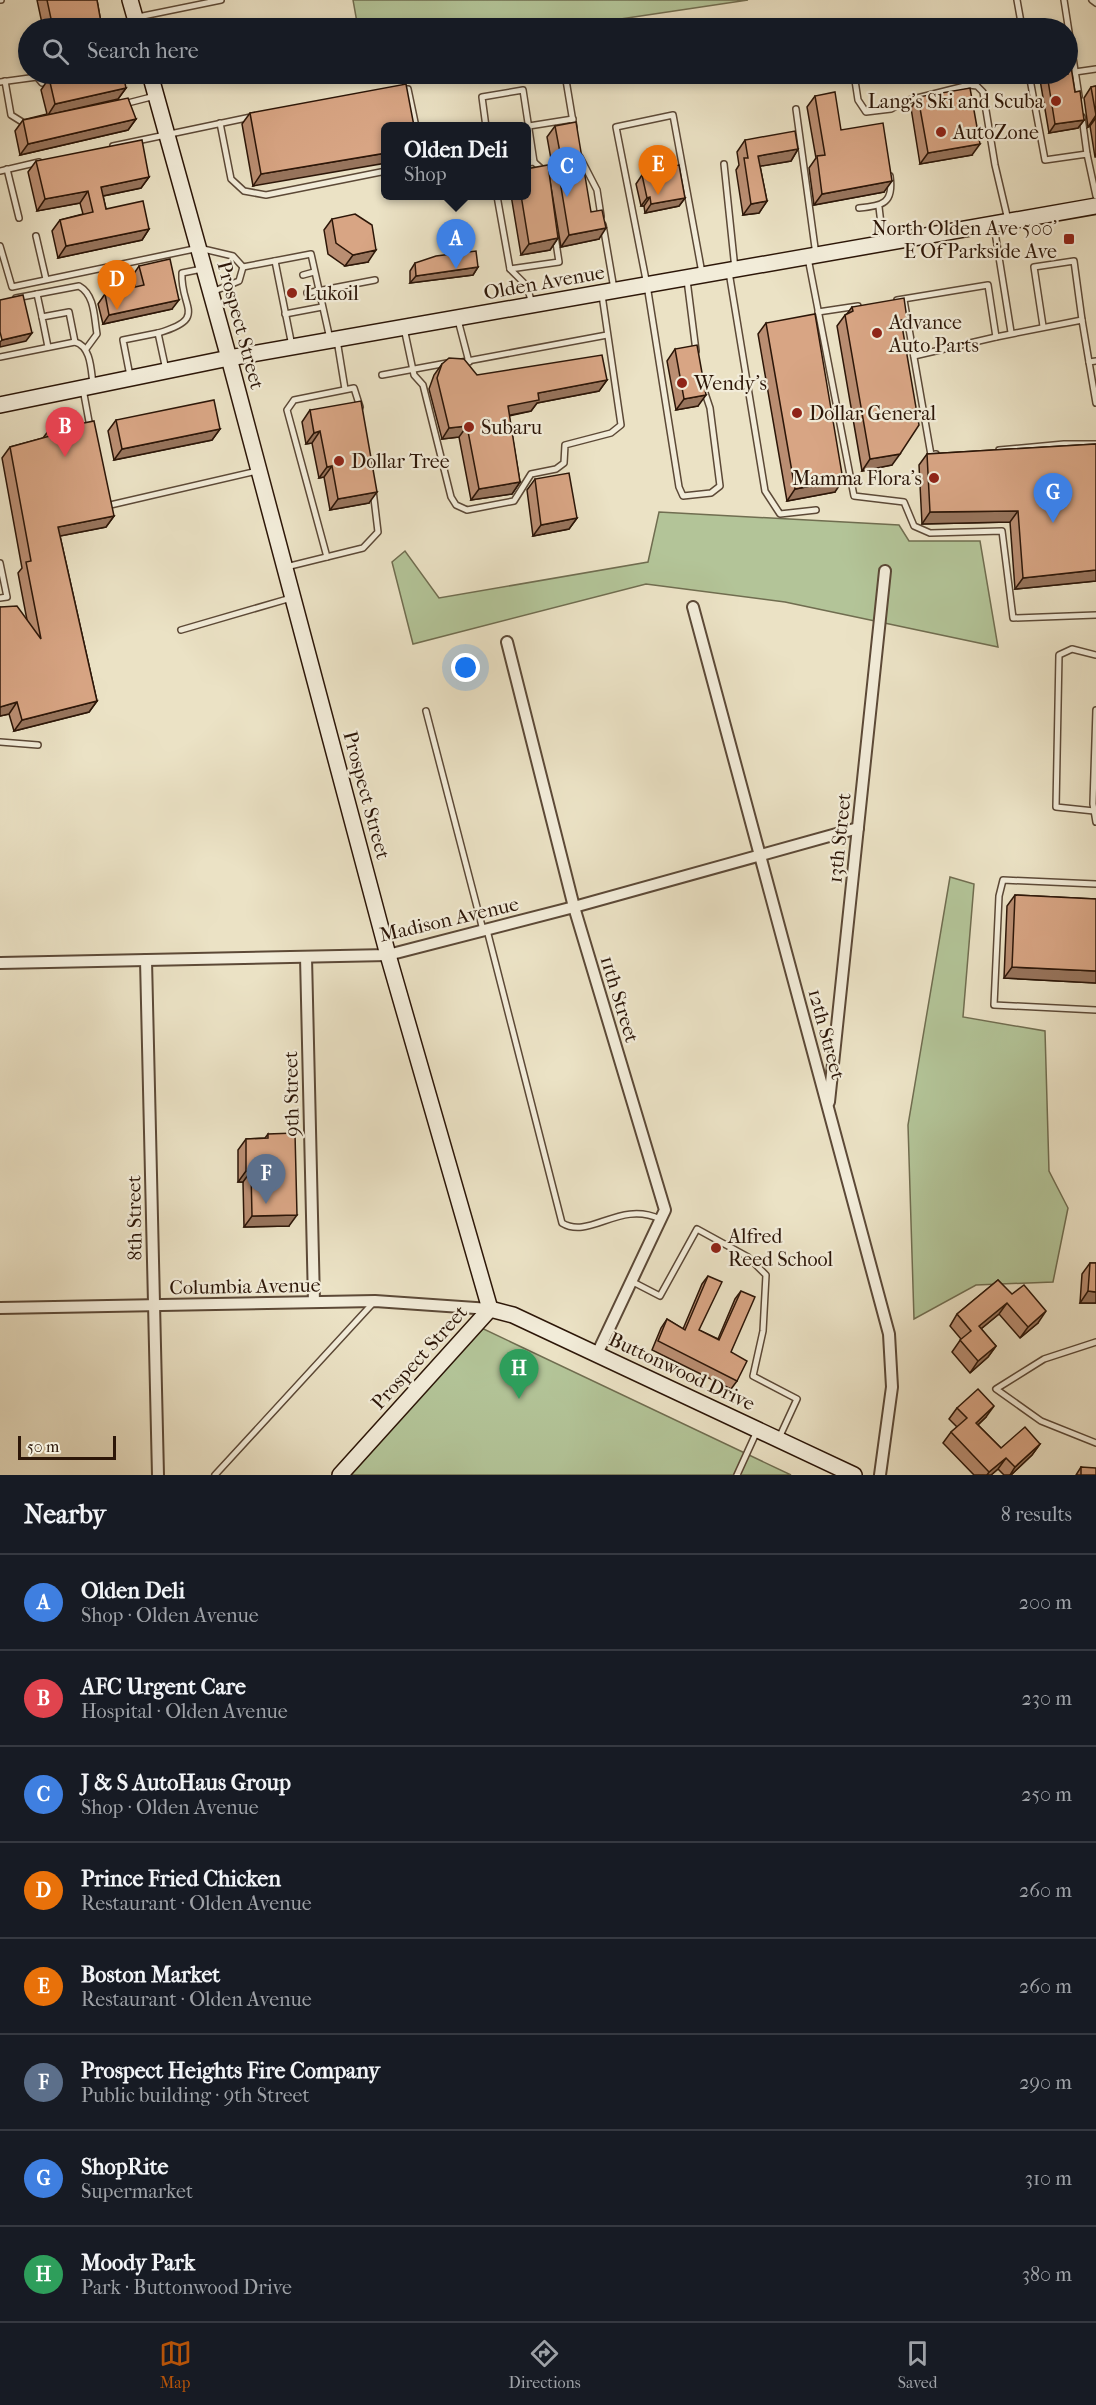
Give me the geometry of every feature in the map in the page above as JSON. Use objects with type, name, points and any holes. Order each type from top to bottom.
[{"type":"street","points":[[130,0],[135,18]]},
{"type":"street","name":"Prospect Street","points":[[153,84],[229,358],[388,955],[490,1309],[340,1475]]},
{"type":"street","name":"Olden Avenue","points":[[0,405],[229,358],[1096,206]]},
{"type":"street","name":"13th Street","points":[[828,1109],[885,571]]},
{"type":"street","name":"12th Street","points":[[693,607],[889,1334],[892,1387],[880,1475]]},
{"type":"street","name":"11th Street","points":[[507,642],[574,907],[664,1210],[597,1354]]},
{"type":"street","name":"Madison Avenue","points":[[0,963],[388,955],[574,907],[858,828]]},
{"type":"street","name":"9th Street","points":[[306,957],[314,1302]]},
{"type":"street","name":"8th Street","points":[[146,960],[158,1475]]},
{"type":"street","name":"Columbia Avenue","points":[[0,1308],[375,1301],[490,1309]]},
{"type":"street","name":"Buttonwood Drive","points":[[490,1309],[513,1315],[854,1475]]},
{"type":"lane","points":[[154,18],[221,0]]},
{"type":"lane","points":[[1017,0],[1020,18]]},
{"type":"lane","points":[[1064,0],[1067,18]]},
{"type":"lane","points":[[1092,0],[1096,3]]},
{"type":"lane","points":[[1078,72],[1096,69]]},
{"type":"lane","points":[[18,79],[3,82],[11,115],[26,125],[37,123]]},
{"type":"lane","points":[[568,84],[574,130]]},
{"type":"lane","points":[[856,84],[861,107],[866,112],[876,113],[938,92],[977,86],[983,92],[995,165],[1011,332]]},
{"type":"lane","points":[[1031,84],[1045,160],[1088,154]]},
{"type":"lane","points":[[1077,84],[1096,196]]},
{"type":"lane","points":[[396,91],[408,89],[415,122]]},
{"type":"lane","points":[[485,122],[482,97],[524,90],[528,122]]},
{"type":"lane","points":[[111,107],[157,96]]},
{"type":"lane","points":[[796,110],[818,312],[854,496],[904,502],[914,526],[930,533],[1002,531],[1013,618],[1096,615]]},
{"type":"lane","points":[[876,113],[878,123]]},
{"type":"lane","points":[[697,355],[694,277],[673,115],[616,127],[647,285],[679,487],[683,496],[711,493],[720,486],[710,408],[703,387]]},
{"type":"lane","points":[[106,147],[255,116]]},
{"type":"lane","points":[[531,126],[573,119]]},
{"type":"lane","points":[[220,123],[230,175],[244,191],[266,195],[381,172]]},
{"type":"lane","points":[[531,140],[534,162],[544,172],[546,183]]},
{"type":"lane","points":[[404,328],[414,375],[423,385],[451,497],[456,505],[467,510],[514,501],[531,474],[556,469],[564,463],[565,445],[611,433],[621,425],[623,420],[607,335],[608,292],[597,190],[578,153]]},
{"type":"lane","points":[[19,218],[3,170],[51,160]]},
{"type":"lane","points":[[724,164],[732,271],[765,491],[780,514],[816,510]]},
{"type":"lane","points":[[859,208],[879,207],[887,199],[892,190],[889,172]]},
{"type":"lane","points":[[498,200],[510,269],[527,286],[533,305]]},
{"type":"lane","points":[[879,207],[883,244]]},
{"type":"lane","points":[[510,269],[559,262],[554,228]]},
{"type":"lane","points":[[36,236],[46,279]]},
{"type":"lane","points":[[0,246],[12,287],[199,248],[233,256],[243,267]]},
{"type":"lane","points":[[243,267],[311,254],[322,307],[345,389]]},
{"type":"lane","points":[[275,261],[282,279],[285,314],[293,348]]},
{"type":"lane","points":[[1043,327],[1034,267],[1074,261],[1096,403]]},
{"type":"lane","points":[[211,292],[239,281],[243,267]]},
{"type":"lane","points":[[130,378],[123,339],[158,333],[180,326],[187,319],[189,310],[182,273],[204,269]]},
{"type":"lane","points":[[303,275],[314,272]]},
{"type":"lane","points":[[307,293],[375,280]]},
{"type":"lane","points":[[893,300],[988,285],[996,337]]},
{"type":"lane","points":[[9,300],[79,286],[86,290],[90,296],[97,334],[86,349]]},
{"type":"lane","points":[[37,294],[48,347]]},
{"type":"lane","points":[[904,298],[931,454],[942,454]]},
{"type":"lane","points":[[818,312],[870,304]]},
{"type":"lane","points":[[285,314],[322,307]]},
{"type":"lane","points":[[42,317],[69,312],[75,342]]},
{"type":"lane","points":[[458,319],[469,362]]},
{"type":"lane","points":[[914,356],[1011,332],[1082,320]]},
{"type":"lane","points":[[158,333],[166,371]]},
{"type":"lane","points":[[382,375],[455,362],[469,362],[607,335]]},
{"type":"lane","points":[[0,357],[75,342],[82,344],[86,349],[91,431]]},
{"type":"lane","points":[[1089,363],[1096,361]]},
{"type":"lane","points":[[327,557],[287,410],[294,400],[354,388],[359,396],[362,418]]},
{"type":"lane","points":[[986,451],[1064,444],[1096,444]]},
{"type":"lane","points":[[103,496],[105,507],[259,470]]},
{"type":"lane","points":[[285,568],[363,548],[378,532],[372,485]]},
{"type":"lane","points":[[0,563],[7,597],[0,598]]},
{"type":"lane","points":[[181,630],[293,597]]},
{"type":"lane","points":[[1094,811],[1056,807],[1059,655],[1072,648],[1096,655]]},
{"type":"lane","points":[[1096,710],[1094,811],[1096,822]]},
{"type":"lane","points":[[426,711],[562,1223],[570,1228],[581,1228],[635,1212],[646,1213],[660,1219]]},
{"type":"lane","points":[[0,742],[38,745]]},
{"type":"lane","points":[[1096,884],[1003,880],[999,896],[994,1005],[1096,1010]]},
{"type":"lane","points":[[631,1281],[660,1296],[697,1229],[748,1257],[760,1269],[765,1275],[763,1331],[753,1376],[797,1400],[778,1440]]},
{"type":"lane","points":[[215,1475],[375,1301]]},
{"type":"lane","points":[[1096,1342],[1044,1359],[996,1389],[1041,1421],[1096,1443]]},
{"type":"lane","points":[[737,1475],[757,1430]]},
{"type":"green space","points":[[353,0],[748,0],[627,18],[356,18]]},
{"type":"green space","points":[[659,512],[899,525],[909,541],[980,541],[998,647],[785,602],[646,584],[413,644],[392,562],[405,551],[439,598],[648,562]]},
{"type":"green space","points":[[950,877],[974,884],[963,1017],[1045,1031],[1049,1171],[1068,1208],[1053,1282],[976,1285],[914,1319],[908,1125]]},
{"type":"green space","points":[[471,1323],[791,1475],[341,1475]]},
{"type":"building","points":[[47,0],[97,0],[100,18],[51,18]]},
{"type":"building","points":[[50,84],[125,84],[126,88],[55,104]]},
{"type":"building","points":[[406,84],[413,122],[381,122],[381,154],[261,174],[250,113]]},
{"type":"building","points":[[1049,84],[1074,84],[1075,92],[1080,91],[1084,120],[1055,124]]},
{"type":"building","points":[[1096,86],[1096,115],[1091,87]]},
{"type":"building","name":"AutoZone","points":[[970,88],[980,144],[928,153],[918,97]]},
{"type":"building","points":[[835,92],[841,130],[883,123],[892,181],[822,194],[817,156],[825,155],[815,96]]},
{"type":"building","points":[[128,98],[136,119],[28,144],[23,120]]},
{"type":"building","points":[[576,122],[591,212],[602,210],[606,228],[569,235],[557,163],[562,163],[555,126]]},
{"type":"building","points":[[795,131],[798,149],[758,156],[767,201],[751,204],[744,158],[748,158],[745,140]]},
{"type":"building","points":[[142,140],[149,177],[101,187],[106,209],[143,201],[149,229],[66,246],[60,220],[93,212],[88,191],[45,199],[36,161]]},
{"type":"building","points":[[548,165],[558,238],[529,244],[522,200],[531,200],[531,168]]},
{"type":"building","points":[[679,165],[685,198],[651,204],[650,197],[647,198],[642,175],[656,173],[655,169]]},
{"type":"building","points":[[355,214],[372,225],[376,250],[353,255],[336,243],[332,219]]},
{"type":"building","points":[[476,251],[478,267],[416,276],[415,263],[436,256]]},
{"type":"building","points":[[170,259],[179,300],[109,315],[105,294],[144,285],[139,266]]},
{"type":"building","points":[[23,295],[32,333],[2,340],[0,300]]},
{"type":"building","points":[[904,298],[907,319],[901,320],[919,425],[900,454],[870,459],[845,315],[853,311],[852,307]]},
{"type":"building","name":"Dollar General","points":[[815,314],[843,480],[795,489],[766,323]]},
{"type":"building","points":[[697,345],[706,395],[684,399],[675,349]]},
{"type":"building","name":"Subaru","points":[[602,355],[607,380],[538,393],[539,400],[508,406],[520,482],[479,489],[467,426],[449,428],[437,378],[442,364],[449,358],[464,359],[477,375]]},
{"type":"building","points":[[214,400],[220,429],[122,449],[116,420]]},
{"type":"building","name":"Dollar Tree","points":[[361,401],[377,492],[338,499],[332,466],[327,467],[320,431],[314,433],[310,410]]},
{"type":"building","points":[[94,421],[114,516],[58,527],[97,701],[22,720],[17,702],[0,707],[0,607],[17,606],[41,639],[26,562],[31,561],[10,447],[50,436],[49,430]]},
{"type":"building","points":[[1096,444],[1096,570],[1023,578],[1018,511],[930,512],[927,454]]},
{"type":"building","points":[[569,473],[577,518],[541,525],[535,479]]},
{"type":"building","points":[[1015,895],[1096,899],[1096,971],[1012,967]]},
{"type":"building","points":[[295,1133],[297,1215],[252,1216],[251,1171],[246,1171],[246,1139],[268,1138],[268,1134]]},
{"type":"building","points":[[1090,1263],[1096,1263],[1096,1292],[1088,1291]]},
{"type":"building","name":"Alfred Reed School","points":[[708,1276],[722,1282],[699,1330],[719,1340],[741,1291],[755,1297],[731,1352],[747,1361],[737,1381],[658,1341],[667,1319],[685,1330]]},
{"type":"building","points":[[998,1280],[1012,1294],[1024,1285],[1046,1311],[1028,1327],[1007,1303],[979,1326],[996,1346],[978,1361],[960,1340],[971,1331],[957,1314]]},
{"type":"building","points":[[978,1389],[994,1406],[976,1423],[1001,1448],[1025,1427],[1040,1444],[1015,1467],[1006,1458],[989,1472],[951,1432],[967,1418],[957,1408]]},
{"type":"building","points":[[1081,1467],[1096,1468],[1096,1475],[1081,1475]]},
{"type":"place","name":"Lang's Ski and Scuba","points":[[1056,101]]},
{"type":"place","name":"AutoZone","points":[[941,132]]},
{"type":"place","name":"Boston Market","points":[[658,195]]},
{"type":"place","name":"J & S AutoHaus Group","points":[[567,197]]},
{"type":"place","name":"North Olden Ave 500' E Of Parkside Ave","points":[[1069,239]]},
{"type":"place","name":"Olden Deli","points":[[456,269]]},
{"type":"place","name":"Lukoil","points":[[292,293]]},
{"type":"place","name":"Prince Fried Chicken","points":[[117,310]]},
{"type":"place","name":"Advance Auto Parts","points":[[877,333]]},
{"type":"place","name":"Wendy's","points":[[682,383]]},
{"type":"place","name":"Dollar General","points":[[797,413]]},
{"type":"place","name":"Subaru","points":[[469,427]]},
{"type":"place","name":"AFC Urgent Care","points":[[65,457]]},
{"type":"place","name":"Dollar Tree","points":[[339,461]]},
{"type":"place","name":"Mamma Flora's","points":[[934,478]]},
{"type":"place","name":"ShopRite","points":[[1053,523]]},
{"type":"place","name":"Prospect Heights Fire Company","points":[[266,1204]]},
{"type":"place","name":"Alfred Reed School","points":[[716,1248]]},
{"type":"place","name":"Moody Park","points":[[519,1399]]}]
